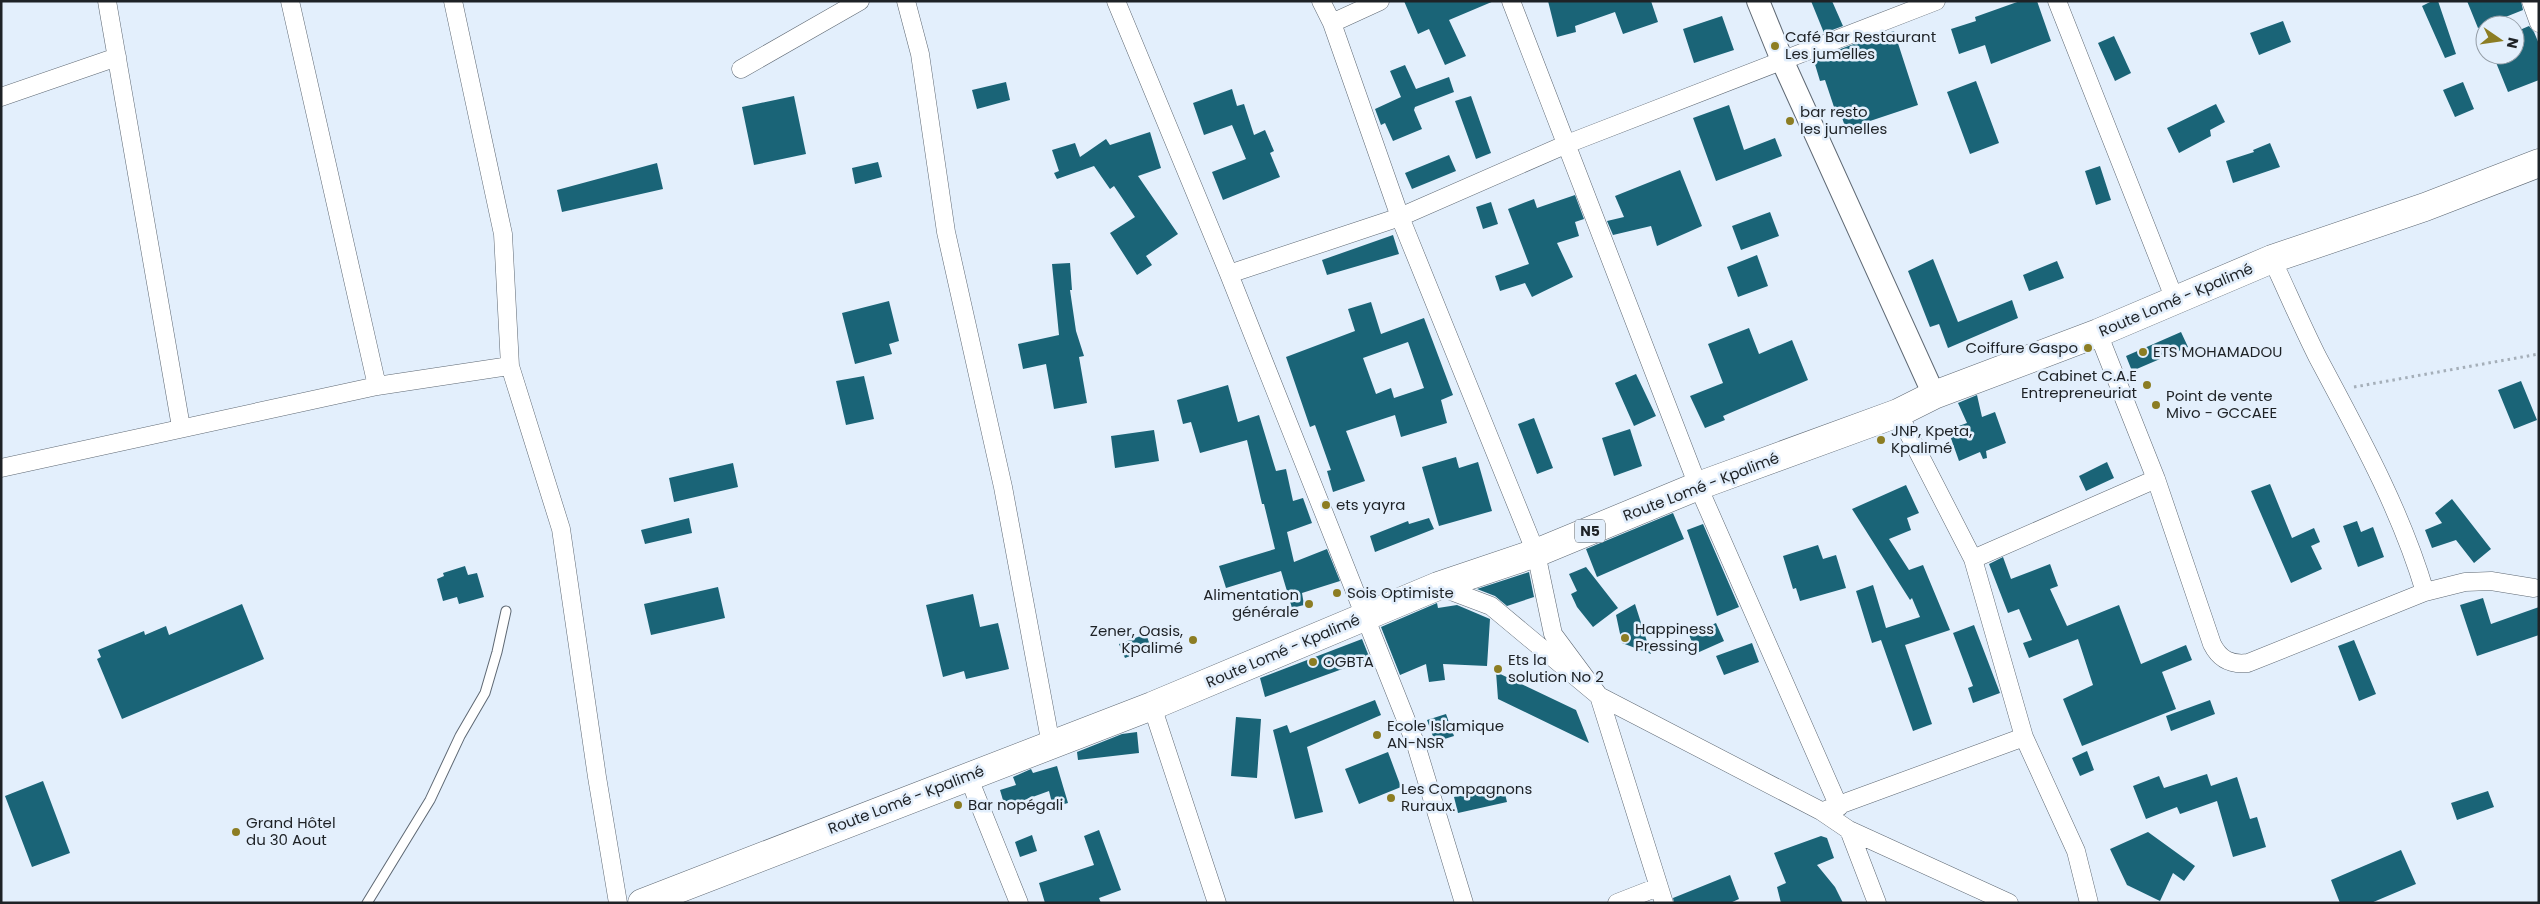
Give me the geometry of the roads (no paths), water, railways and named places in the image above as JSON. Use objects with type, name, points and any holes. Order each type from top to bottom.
[{"type":"main road","name":"Route Lomé - Kpalimé","points":[[642,903],[1152,706],[1438,586],[1536,553],[1698,486],[1898,413],[1934,395],[2098,334],[2272,259],[2425,207],[2539,162]]},
{"type":"street","points":[[107,1],[181,427]]},
{"type":"street","points":[[290,1],[377,386]]},
{"type":"street","points":[[453,1],[503,234],[510,366],[561,529],[597,777],[618,903]]},
{"type":"street","points":[[741,69],[860,1]]},
{"type":"street","points":[[906,1],[920,54],[946,232],[1003,486],[1051,745]]},
{"type":"street","points":[[1116,1],[1229,274],[1416,745],[1464,903]]},
{"type":"street","points":[[1322,1],[1332,23],[1400,217],[1536,553],[1553,634],[1599,696],[1661,895],[1617,903]]},
{"type":"street","points":[[1332,23],[1380,1]]},
{"type":"street","points":[[1510,1],[1698,486],[1839,807]]},
{"type":"street","points":[[1758,1],[1782,60],[1934,395]]},
{"type":"street","points":[[1229,274],[1400,217],[1567,144],[1667,107],[1782,60],[1936,1]]},
{"type":"street","points":[[2057,1],[2175,300]]},
{"type":"street","points":[[2531,1],[2539,22]]},
{"type":"street","points":[[1,97],[117,57]]},
{"type":"street","points":[[2272,259],[2336,391],[2387,490],[2414,553],[2425,592]]},
{"type":"street","points":[[2098,334],[2156,479],[2212,644],[2217,655],[2226,661],[2238,664],[2248,663],[2425,592],[2466,582],[2534,588]]},
{"type":"street","points":[[1,468],[181,427],[377,386],[510,366]]},
{"type":"street","points":[[1898,413],[1973,559],[2024,737],[2076,851],[2089,903]]},
{"type":"street","points":[[1973,559],[2156,479]]},
{"type":"street","points":[[1438,586],[1490,606],[1599,696],[1821,811],[1849,830],[2009,903]]},
{"type":"street","points":[[1152,706],[1217,903]]},
{"type":"street","points":[[1821,811],[1839,807],[2024,737]]},
{"type":"street","points":[[968,776],[1019,903]]},
{"type":"street","points":[[1849,830],[1877,903]]},
{"type":"lane","points":[[367,903],[430,800],[460,736],[485,693],[506,611]]},
{"type":"place","name":"Café Bar Restaurant Les jumelles","points":[[1775,46]]},
{"type":"place","name":"bar resto les jumelles","points":[[1790,121]]},
{"type":"place","name":"Coiffure Gaspo","points":[[2088,348]]},
{"type":"place","name":"ETS MOHAMADOU","points":[[2143,352]]},
{"type":"place","name":"Cabinet C.A.E Entrepreneuriat","points":[[2147,385]]},
{"type":"place","name":"Point de vente Mivo - GCCAEE","points":[[2156,405]]},
{"type":"place","name":"JNP, Kpeta, Kpalimé","points":[[1881,440]]},
{"type":"place","name":"ets yayra","points":[[1326,505]]},
{"type":"place","name":"Sois Optimiste","points":[[1337,593]]},
{"type":"place","name":"Alimentation générale","points":[[1309,604]]},
{"type":"place","name":"Happiness Pressing","points":[[1625,638]]},
{"type":"place","name":"Zener, Oasis, Kpalimé","points":[[1193,640]]},
{"type":"place","name":"OGBTA","points":[[1313,662]]},
{"type":"place","name":"Ets la solution No 2","points":[[1498,669]]},
{"type":"place","name":"Ecole Islamique AN-NSR","points":[[1377,735]]},
{"type":"place","name":"Les Compagnons Ruraux.","points":[[1391,798]]},
{"type":"place","name":"Bar nopégali","points":[[958,805]]},
{"type":"place","name":"Grand Hôtel du 30 Aout","points":[[236,832]]}]
